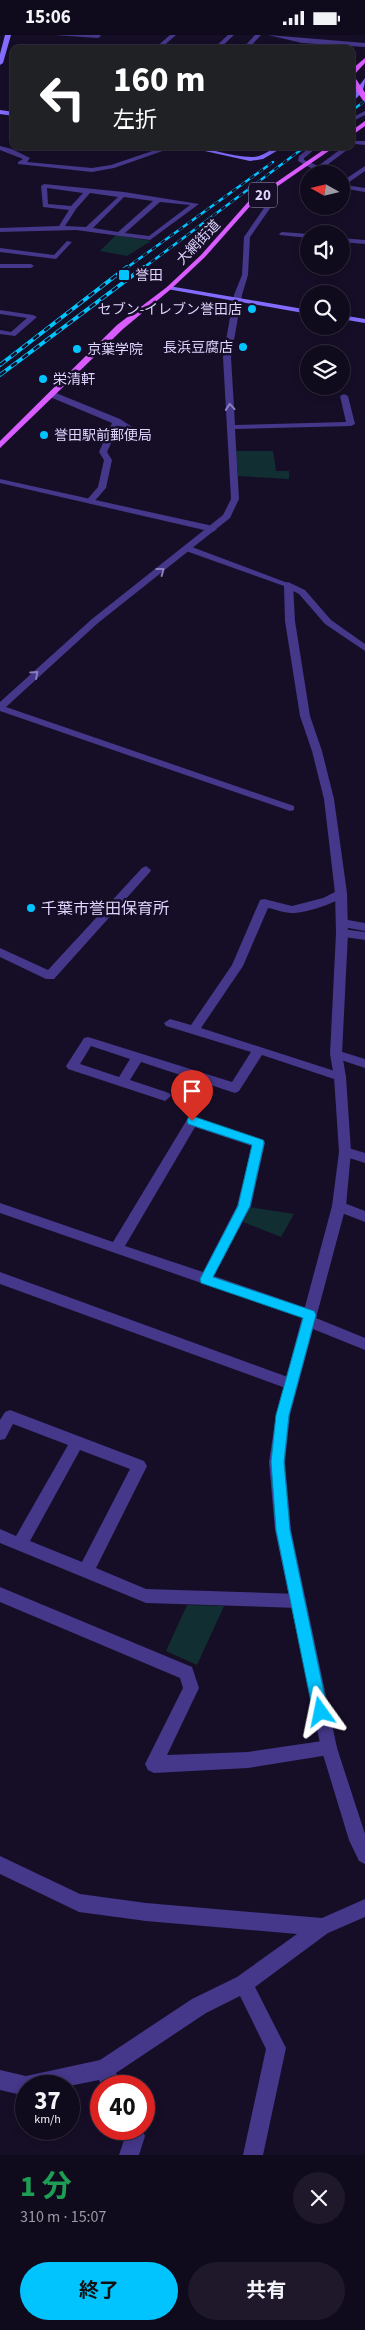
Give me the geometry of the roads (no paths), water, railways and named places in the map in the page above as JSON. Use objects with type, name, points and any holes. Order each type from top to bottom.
[{"type":"main road","points":[[0,63],[2,45],[8,35]]},
{"type":"main road","points":[[355,70],[365,60]]},
{"type":"main road","points":[[355,96],[359,93],[365,80]]},
{"type":"main road","points":[[355,83],[365,98]]},
{"type":"main road","points":[[202,150],[231,157],[256,159],[276,150]]},
{"type":"main road","name":"大網街道","points":[[306,165],[328,150]]},
{"type":"main road","name":"大網街道","points":[[0,446],[120,327],[169,288],[204,256],[250,203],[300,169]]},
{"type":"main road","points":[[169,288],[300,310]]},
{"type":"main road","points":[[350,318],[365,321]]},
{"type":"street","points":[[58,35],[98,36]]},
{"type":"street","points":[[161,45],[172,35]]},
{"type":"street","points":[[220,45],[231,35]]},
{"type":"street","points":[[249,45],[258,35]]},
{"type":"street","points":[[271,35],[286,36],[302,41],[365,45]]},
{"type":"street","points":[[298,45],[302,41]]},
{"type":"street","points":[[10,150],[28,159],[20,163],[92,170],[112,167],[162,150]]},
{"type":"street","points":[[306,165],[300,159],[311,150]]},
{"type":"street","points":[[323,165],[343,150]]},
{"type":"street","points":[[350,179],[365,168]]},
{"type":"street","points":[[0,230],[61,228],[150,238],[196,204],[44,185],[45,206],[73,208]]},
{"type":"street","points":[[350,188],[365,190]]},
{"type":"street","points":[[61,228],[73,208],[89,190]]},
{"type":"street","points":[[87,230],[124,194]]},
{"type":"street","points":[[119,234],[159,199]]},
{"type":"street","points":[[250,203],[268,207],[247,237],[245,275],[227,357],[235,499],[227,516],[189,549],[95,621],[0,708],[290,808]]},
{"type":"street","points":[[282,234],[300,235]]},
{"type":"street","points":[[350,240],[365,242]]},
{"type":"street","points":[[0,250],[56,257],[69,242]]},
{"type":"street","points":[[0,266],[31,266]]},
{"type":"street","points":[[0,312],[33,317],[12,334],[0,332]]},
{"type":"street","points":[[53,395],[130,428]]},
{"type":"street","points":[[232,427],[351,423],[344,397]]},
{"type":"street","points":[[88,502],[102,488],[108,459],[103,451],[117,421]]},
{"type":"street","points":[[0,481],[214,529]]},
{"type":"street","points":[[189,549],[288,585],[302,593],[328,622],[365,648]]},
{"type":"street","points":[[288,585],[290,621],[304,716],[317,751],[329,799],[341,893],[342,928],[336,1054],[340,1077],[345,1152],[339,1206],[283,1415],[278,1462],[283,1530],[329,1748],[358,1840],[365,1855]]},
{"type":"street","points":[[0,952],[50,977],[146,871]]},
{"type":"street","points":[[194,1030],[237,966],[264,903],[292,910],[327,901],[341,893]]},
{"type":"street","points":[[342,928],[365,927]]},
{"type":"street","points":[[342,928],[365,936]]},
{"type":"street","points":[[170,1023],[340,1077]]},
{"type":"street","points":[[165,1096],[72,1067],[88,1041],[235,1089],[259,1050]]},
{"type":"street","points":[[336,1054],[365,1064]]},
{"type":"street","points":[[122,1082],[138,1057]]},
{"type":"street","points":[[116,1248],[192,1121],[259,1143],[244,1206],[206,1279]]},
{"type":"street","points":[[345,1152],[365,1158]]},
{"type":"street","points":[[339,1206],[365,1217]]},
{"type":"street","points":[[0,1209],[206,1279],[309,1318],[365,1344]]},
{"type":"street","points":[[0,1278],[291,1384]]},
{"type":"street","points":[[0,1434],[10,1417],[139,1466],[86,1571]]},
{"type":"street","points":[[20,1544],[77,1442]]},
{"type":"street","points":[[0,1536],[146,1596],[298,1601]]},
{"type":"street","points":[[0,1594],[186,1673],[191,1688],[154,1764],[248,1760],[329,1748]]},
{"type":"street","points":[[0,1865],[79,1903],[146,1912],[322,1927]]},
{"type":"street","points":[[0,2080],[26,2086],[104,2069],[199,2006],[244,1984],[322,1927],[365,1908]]},
{"type":"street","points":[[244,1984],[276,2047],[253,2155]]},
{"type":"street","points":[[104,2069],[107,2075]]},
{"type":"street","points":[[129,2155],[134,2140]]},
{"type":"railway","points":[[355,108],[365,101]]},
{"type":"railway","points":[[142,269],[301,150]]},
{"type":"railway","points":[[125,269],[273,162]]},
{"type":"railway","points":[[0,365],[127,267]]},
{"type":"railway","points":[[0,375],[144,267]]},
{"type":"place","name":"誉田","points":[[124,275]]},
{"type":"place","name":"セブン-イレブン誉田店","points":[[252,309]]},
{"type":"place","name":"長浜豆腐店","points":[[243,347]]},
{"type":"place","name":"京葉学院","points":[[77,349]]},
{"type":"place","name":"栄清軒","points":[[43,379]]},
{"type":"place","name":"誉田駅前郵便局","points":[[44,435]]},
{"type":"place","name":"千葉市誉田保育所","points":[[31,908]]}]
